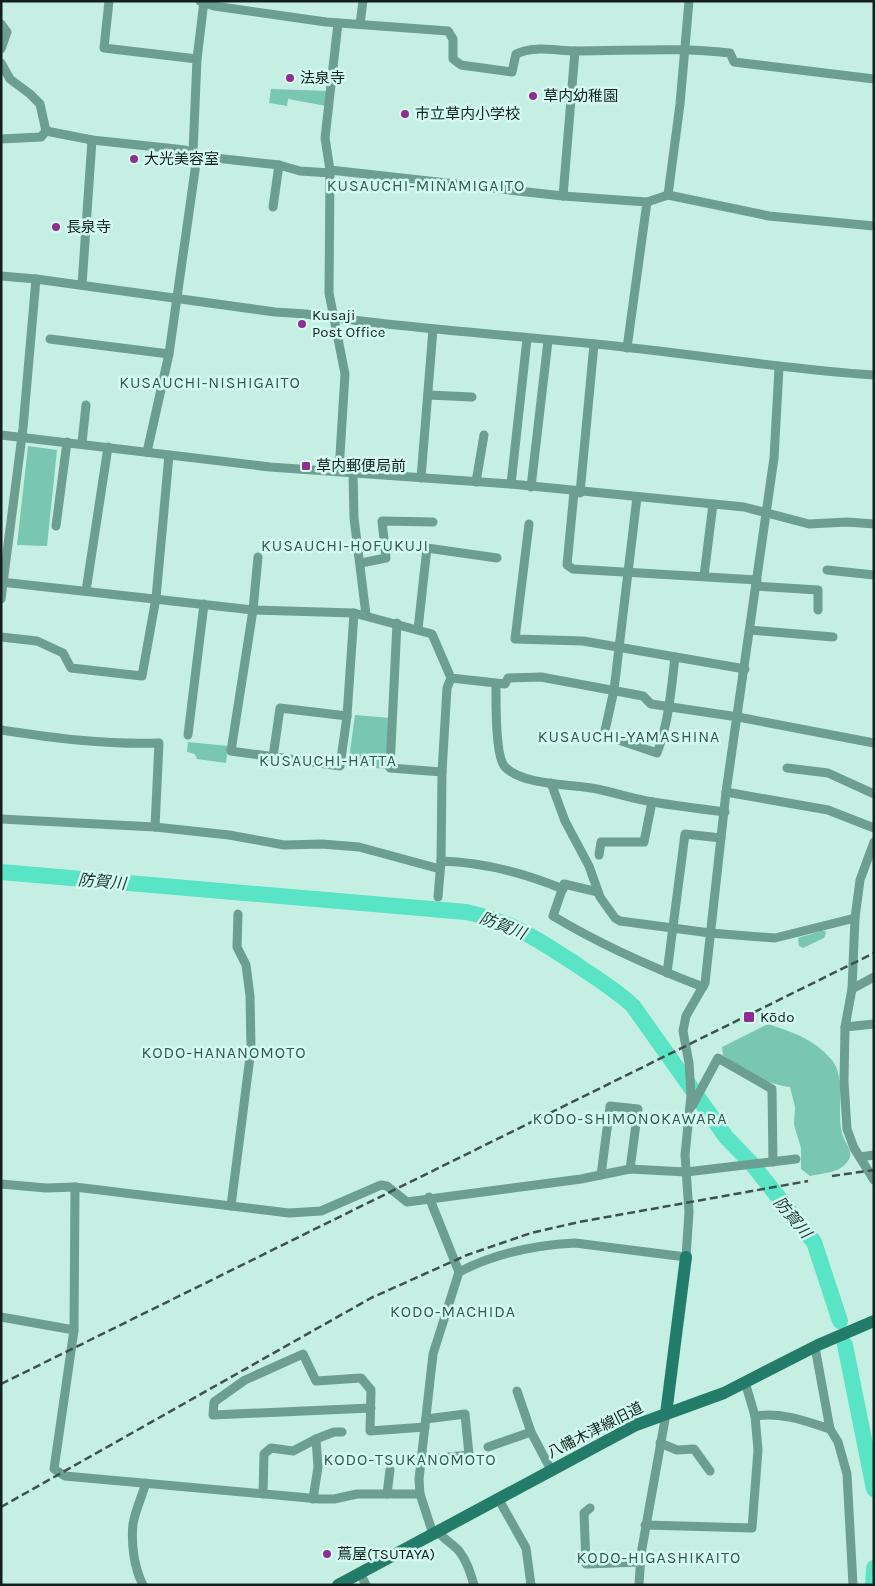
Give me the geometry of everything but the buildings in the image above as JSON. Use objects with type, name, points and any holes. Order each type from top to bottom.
[{"type":"street","points":[[109,1],[104,48],[197,59]]},
{"type":"street","points":[[200,1],[214,6],[338,23],[448,31],[453,39],[453,59],[461,65],[512,72],[516,54],[527,49],[575,51],[686,48],[730,53],[734,62],[874,79]]},
{"type":"street","points":[[360,24],[363,1]]},
{"type":"street","points":[[668,195],[690,1]]},
{"type":"street","points":[[147,452],[170,354],[177,299],[195,154],[197,59],[204,2]]},
{"type":"street","points":[[338,23],[325,138],[330,172],[329,293],[345,374],[339,471]]},
{"type":"street","points":[[1,24],[7,32],[2,43]]},
{"type":"street","points":[[563,196],[575,51]]},
{"type":"street","points":[[1,63],[10,79],[40,104],[46,131]]},
{"type":"street","points":[[46,131],[92,140],[280,165],[300,171],[330,172],[563,196],[647,202],[668,195],[769,216],[874,226]]},
{"type":"street","points":[[1,139],[41,137],[46,131]]},
{"type":"street","points":[[82,286],[92,140]]},
{"type":"street","points":[[273,206],[280,165]]},
{"type":"street","points":[[627,348],[647,202]]},
{"type":"street","points":[[1,276],[333,318],[527,339],[594,344],[779,368],[874,375]]},
{"type":"street","points":[[1,599],[5,533],[21,437],[37,291],[36,279]]},
{"type":"street","points":[[421,478],[433,329]]},
{"type":"street","points":[[50,339],[170,354]]},
{"type":"street","points":[[510,484],[527,339]]},
{"type":"street","points":[[531,487],[548,341]]},
{"type":"street","points":[[594,344],[567,565],[573,569],[704,576],[818,590],[818,610]]},
{"type":"street","points":[[639,1585],[645,1525],[666,1414],[686,1257],[688,1212],[685,1155],[690,1110],[690,1077],[683,1031],[686,1016],[706,983],[726,792],[774,458],[779,368]]},
{"type":"street","points":[[428,395],[472,397]]},
{"type":"street","points":[[82,443],[86,405]]},
{"type":"street","points":[[1,435],[82,443],[108,448],[270,467],[510,484],[744,507],[809,524],[847,522],[874,524]]},
{"type":"street","points":[[476,482],[484,435]]},
{"type":"street","points":[[56,526],[67,442]]},
{"type":"street","points":[[86,591],[108,448]]},
{"type":"street","points":[[1,637],[37,641],[63,653],[71,668],[142,676],[156,598],[170,455]]},
{"type":"street","points":[[353,472],[354,518],[366,615]]},
{"type":"street","points":[[638,497],[614,690],[604,735],[657,753],[665,733],[670,707],[674,657]]},
{"type":"street","points":[[704,576],[713,504]]},
{"type":"street","points":[[361,563],[386,558],[382,521],[433,522]]},
{"type":"street","points":[[529,524],[515,639],[583,641],[745,669]]},
{"type":"street","points":[[418,629],[427,548],[498,558]]},
{"type":"street","points":[[258,557],[253,610],[231,751],[340,766],[347,716],[354,613]]},
{"type":"street","points":[[827,570],[874,575]]},
{"type":"street","points":[[2,582],[253,610],[366,615],[432,634],[446,669],[452,678],[505,684],[508,678],[541,677],[642,696],[651,704],[738,717],[874,743]]},
{"type":"street","points":[[188,736],[204,604]]},
{"type":"street","points":[[397,623],[390,768],[442,772]]},
{"type":"street","points":[[750,630],[833,637]]},
{"type":"street","points":[[438,897],[441,864],[442,772],[447,688],[452,678]]},
{"type":"street","points":[[496,684],[497,725],[504,767],[525,777],[552,783],[596,789],[652,802],[725,812]]},
{"type":"street","points":[[273,756],[280,708],[347,716]]},
{"type":"street","points":[[1,730],[43,736],[141,743],[159,742],[155,827]]},
{"type":"street","points":[[788,768],[828,773],[874,794]]},
{"type":"street","points":[[552,783],[565,821],[590,866],[598,892],[609,910],[620,921],[710,933],[775,938],[855,918]]},
{"type":"street","points":[[726,792],[828,810],[874,828]]},
{"type":"street","points":[[599,856],[600,842],[644,842],[652,802]]},
{"type":"street","points":[[1,819],[155,827],[229,835],[284,845],[322,844],[358,847],[441,864],[462,862],[494,868],[539,879],[562,889]]},
{"type":"street","points":[[668,973],[684,834],[721,838]]},
{"type":"street","points":[[874,842],[860,880],[855,918],[852,989],[846,1026],[844,1082],[847,1129],[860,1157],[874,1180]]},
{"type":"street","points":[[598,892],[564,884],[553,916],[589,938],[703,987]]},
{"type":"street","points":[[231,1206],[251,1049],[250,996],[246,965],[237,947],[238,914]]},
{"type":"street","points":[[852,989],[874,976]]},
{"type":"street","points":[[846,1026],[874,1024]]},
{"type":"street","points":[[690,1110],[718,1058],[772,1089],[773,1162]]},
{"type":"street","points":[[601,1175],[610,1106],[638,1109],[630,1169]]},
{"type":"street","points":[[860,1157],[874,1155]]},
{"type":"street","points":[[1,1184],[46,1188],[75,1187],[289,1213],[321,1211],[381,1185],[387,1186],[407,1202],[430,1197],[543,1184],[630,1169],[686,1172],[796,1159]]},
{"type":"street","points":[[75,1187],[74,1330],[54,1469],[65,1476],[313,1499],[334,1499],[357,1494],[420,1494]]},
{"type":"street","points":[[430,1197],[458,1272],[433,1354],[421,1460],[420,1494],[436,1532],[458,1550],[469,1566],[474,1585]]},
{"type":"street","points":[[458,1272],[474,1264],[509,1253],[575,1242],[686,1257]]},
{"type":"street","points":[[1,1317],[74,1330]]},
{"type":"street","name":"八幡木津線旧道","points":[[338,1585],[636,1425],[694,1405],[874,1321]]},
{"type":"street","points":[[815,1347],[830,1429],[838,1442],[847,1474],[852,1585]]},
{"type":"street","points":[[370,1408],[213,1414],[214,1402],[245,1380],[303,1354],[316,1380],[361,1378],[371,1390],[370,1431],[425,1423],[465,1414],[469,1455],[421,1460]]},
{"type":"street","points":[[645,1525],[752,1528],[758,1450],[755,1416],[745,1382]]},
{"type":"street","points":[[517,1391],[531,1432],[551,1470]]},
{"type":"street","points":[[755,1416],[771,1414],[790,1417],[830,1429]]},
{"type":"street","points":[[263,1494],[264,1454],[271,1448],[292,1451],[334,1432],[342,1432]]},
{"type":"street","points":[[488,1447],[531,1432]]},
{"type":"street","points":[[313,1499],[318,1467],[316,1439]]},
{"type":"street","points":[[660,1443],[677,1450],[694,1449],[710,1471]]},
{"type":"street","points":[[387,1494],[390,1470]]},
{"type":"street","points":[[144,1585],[138,1574],[135,1558],[134,1524],[146,1483]]},
{"type":"street","points":[[498,1498],[526,1548],[531,1585]]},
{"type":"street","points":[[590,1508],[584,1513],[586,1564],[640,1562]]},
{"type":"street","points":[[360,1573],[366,1585]]},
{"type":"green space","points":[[271,89],[328,91],[326,106],[288,99],[287,106],[269,103]]},
{"type":"green space","points":[[28,446],[57,450],[47,546],[17,545]]},
{"type":"green space","points":[[355,715],[391,718],[387,769],[348,766]]},
{"type":"green space","points":[[188,742],[228,746],[226,763],[197,759],[195,754],[187,752]]},
{"type":"green space","points":[[821,931],[826,933],[824,938],[803,948],[799,946],[798,938]]},
{"type":"green space","points":[[768,1024],[810,1041],[824,1052],[836,1066],[840,1085],[840,1124],[850,1154],[848,1161],[841,1168],[810,1176],[801,1169],[801,1148],[794,1125],[795,1107],[790,1087],[781,1086],[755,1076],[723,1055],[722,1047]]},
{"type":"waterway","name":"防賀川","points":[[1,872],[466,912],[498,921],[524,932],[599,979],[633,1006],[726,1137],[752,1164],[814,1242],[840,1321]]},
{"type":"waterway","name":"防賀川","points":[[845,1345],[874,1489]]},
{"type":"waterway","name":"防賀川","points":[[873,1585],[874,1568]]},
{"type":"railway","points":[[1,1384],[874,953]]},
{"type":"railway","points":[[832,1176],[874,1170]]},
{"type":"railway","points":[[1,1507],[371,1298],[467,1255],[531,1233],[579,1222],[808,1181]]},
{"type":"place","name":"法泉寺","points":[[290,78]]},
{"type":"place","name":"草内幼稚園","points":[[533,96]]},
{"type":"place","name":"市立草内小学校","points":[[405,114]]},
{"type":"place","name":"大光美容室","points":[[134,159]]},
{"type":"place","name":"長泉寺","points":[[56,227]]},
{"type":"place","name":"Kusaji Post Office","points":[[302,324]]},
{"type":"place","name":"草内郵便局前","points":[[306,466]]},
{"type":"place","name":"Kōdo","points":[[749,1017]]},
{"type":"place","name":"蔦屋(TSUTAYA)","points":[[327,1554]]},
{"type":"district","name":"KUSAUCHI-MINAMIGAITO","points":[[426,185]]},
{"type":"district","name":"KUSAUCHI-NISHIGAITO","points":[[210,382]]},
{"type":"district","name":"KUSAUCHI-HOFUKUJI","points":[[345,545]]},
{"type":"district","name":"KUSAUCHI-YAMASHINA","points":[[629,736]]},
{"type":"district","name":"KUSAUCHI-HATTA","points":[[328,760]]},
{"type":"district","name":"KODO-HANANOMOTO","points":[[224,1052]]},
{"type":"district","name":"KODO-SHIMONOKAWARA","points":[[630,1118]]},
{"type":"district","name":"KODO-MACHIDA","points":[[453,1311]]},
{"type":"district","name":"KODO-TSUKANOMOTO","points":[[410,1459]]},
{"type":"district","name":"KODO-HIGASHIKAITO","points":[[659,1557]]}]
